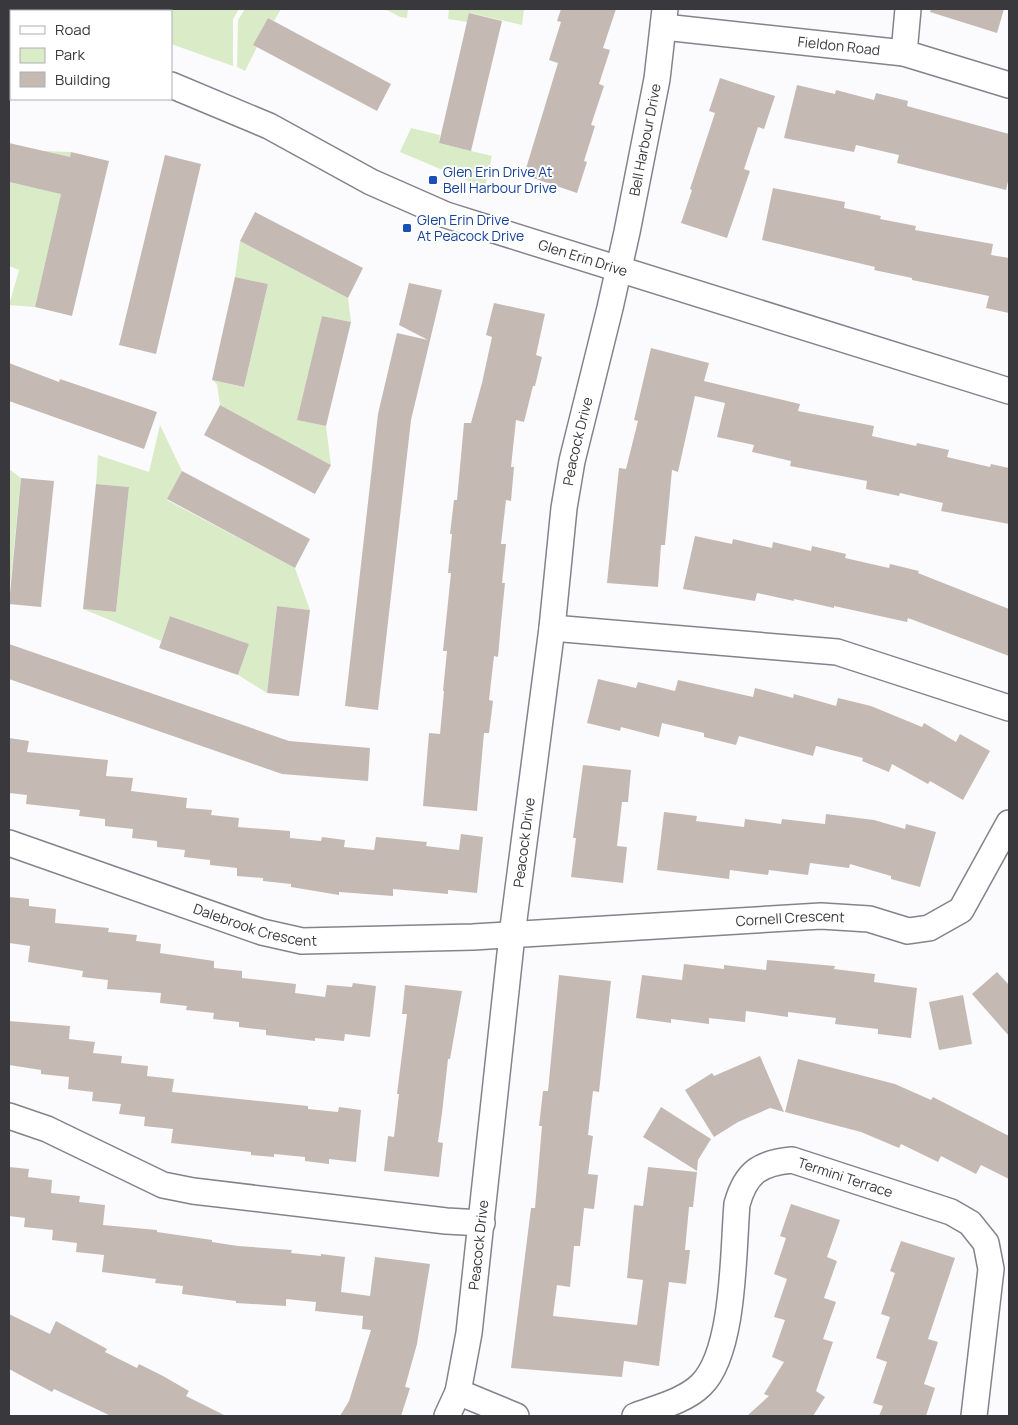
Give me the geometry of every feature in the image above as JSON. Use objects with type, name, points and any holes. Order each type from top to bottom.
[{"type":"street","points":[[904,53],[908,9]]},
{"type":"street","name":"Fieldon Road","points":[[664,18],[904,53],[1009,85]]},
{"type":"street","name":"Bell Harbour Drive","points":[[619,270],[657,79],[664,18]]},
{"type":"street","name":"Glen Erin Drive","points":[[172,85],[269,126],[371,182],[446,215],[1009,391]]},
{"type":"street","name":"Peacock Drive","points":[[447,1416],[458,1392],[469,1333],[512,935],[572,461],[619,270]]},
{"type":"street","points":[[552,628],[837,652],[1009,708]]},
{"type":"street","name":"Cornell Crescent","points":[[512,935],[821,916],[868,919],[908,932],[929,928],[961,910],[1009,823]]},
{"type":"street","name":"Dalebrook Crescent","points":[[9,843],[262,932],[302,941],[512,935]]},
{"type":"street","points":[[9,1116],[47,1129],[162,1185],[193,1191],[446,1221],[482,1223]]},
{"type":"street","name":"Termini Terrace","points":[[635,1416],[684,1396],[701,1386],[713,1368],[726,1331],[737,1204],[742,1187],[754,1171],[772,1162],[792,1160],[951,1212],[970,1223],[986,1243],[992,1268],[974,1416]]},
{"type":"street","points":[[458,1392],[516,1416]]},
{"type":"green space","points":[[239,9],[233,19],[233,66],[172,44],[172,10],[124,10]]},
{"type":"green space","points":[[245,9],[281,9],[274,21],[268,18],[254,45],[257,47],[245,71],[237,67],[238,20]]},
{"type":"green space","points":[[385,9],[408,9],[407,18],[400,17]]},
{"type":"green space","points":[[449,9],[524,9],[522,25],[470,13],[467,22],[448,19]]},
{"type":"green space","points":[[411,128],[440,135],[439,143],[492,156],[485,188],[400,152]]},
{"type":"green space","points":[[44,151],[71,152],[35,307],[9,305],[19,270],[9,266],[9,182],[36,188]]},
{"type":"green space","points":[[240,241],[348,298],[351,322],[322,316],[298,420],[326,426],[331,465],[220,405],[217,384],[212,380],[244,387],[268,284],[235,277]]},
{"type":"green space","points":[[160,425],[182,471],[167,500],[295,568],[310,610],[277,606],[267,693],[238,675],[249,644],[171,616],[161,641],[83,609],[116,612],[129,487],[96,484],[98,455],[149,472]]},
{"type":"green space","points":[[9,469],[21,478],[9,597]]},
{"type":"building","points":[[561,9],[616,9],[603,48],[610,50],[599,84],[604,86],[591,125],[595,126],[584,161],[587,162],[577,193],[524,175],[558,63],[549,60],[561,22],[557,21]]},
{"type":"building","points":[[931,9],[1004,9],[997,33],[930,12]]},
{"type":"building","points":[[469,13],[502,21],[471,151],[439,143]]},
{"type":"building","points":[[268,18],[391,84],[377,111],[253,45]]},
{"type":"building","points":[[720,78],[775,96],[764,129],[758,127],[744,169],[750,171],[727,238],[681,223],[715,113],[709,111]]},
{"type":"building","points":[[797,85],[835,94],[836,90],[874,100],[876,93],[908,101],[907,106],[1009,134],[1009,177],[1006,190],[897,163],[899,155],[856,145],[854,152],[784,138]]},
{"type":"building","points":[[9,143],[70,157],[71,152],[109,161],[72,316],[35,307],[61,194],[9,182]]},
{"type":"building","points":[[165,155],[201,164],[156,354],[119,345]]},
{"type":"building","points":[[773,188],[845,202],[844,208],[881,216],[880,219],[916,226],[915,230],[993,244],[991,255],[1009,258],[1009,313],[986,308],[989,296],[912,280],[912,278],[874,270],[875,267],[762,240]]},
{"type":"building","points":[[255,212],[363,268],[348,298],[240,241]]},
{"type":"building","points":[[235,277],[268,284],[244,387],[212,380]]},
{"type":"building","points":[[409,283],[442,290],[411,420],[378,710],[345,706],[378,414],[397,333],[428,340],[399,325]]},
{"type":"building","points":[[494,303],[545,314],[536,355],[542,357],[535,386],[533,386],[524,422],[516,420],[511,467],[514,467],[511,501],[506,500],[501,544],[506,544],[502,583],[505,583],[498,657],[494,656],[489,700],[493,701],[489,733],[484,733],[477,811],[423,806],[429,733],[440,734],[447,651],[443,651],[451,573],[448,573],[452,534],[450,534],[454,500],[457,500],[464,423],[471,423],[482,383],[492,337],[486,335]]},
{"type":"building","points":[[322,316],[351,322],[326,426],[297,420]]},
{"type":"building","points":[[651,348],[709,363],[704,381],[800,404],[798,411],[874,426],[872,436],[916,446],[917,443],[949,450],[947,457],[990,467],[991,464],[1009,468],[1009,524],[941,511],[943,503],[900,493],[899,496],[866,489],[867,481],[790,466],[791,461],[752,452],[754,445],[717,437],[725,403],[695,396],[678,472],[672,470],[665,545],[661,545],[658,587],[607,583],[619,468],[626,469],[638,421],[634,420]]},
{"type":"building","points":[[9,363],[59,382],[60,379],[157,412],[144,449],[9,401]]},
{"type":"building","points":[[220,405],[331,465],[315,494],[204,435]]},
{"type":"building","points":[[182,471],[310,539],[295,568],[167,499]]},
{"type":"building","points":[[21,478],[54,481],[41,607],[9,604]]},
{"type":"building","points":[[96,484],[129,487],[116,612],[83,609]]},
{"type":"building","points":[[695,536],[732,544],[733,539],[772,548],[773,542],[811,551],[812,546],[846,554],[845,558],[889,568],[890,564],[919,571],[918,573],[1009,609],[1009,656],[908,618],[907,622],[834,606],[834,608],[757,593],[755,601],[683,589]]},
{"type":"building","points":[[277,606],[310,610],[299,696],[267,693]]},
{"type":"building","points":[[170,616],[249,644],[238,675],[159,648]]},
{"type":"building","points":[[9,644],[289,741],[370,748],[368,781],[282,774],[9,679]]},
{"type":"building","points":[[598,679],[636,688],[638,682],[675,691],[678,680],[753,697],[755,688],[793,698],[794,694],[836,706],[838,698],[871,706],[922,727],[924,723],[956,742],[960,734],[990,751],[963,800],[930,781],[928,784],[892,764],[889,772],[862,761],[863,758],[816,746],[813,756],[739,736],[736,745],[704,737],[704,733],[662,723],[659,737],[621,727],[620,731],[587,723]]},
{"type":"building","points":[[9,738],[29,741],[27,752],[108,760],[106,776],[133,778],[131,791],[187,798],[186,808],[212,810],[211,815],[239,818],[238,827],[290,831],[290,838],[321,841],[322,837],[345,840],[344,847],[374,850],[376,837],[427,842],[426,846],[459,850],[461,834],[483,837],[477,893],[448,890],[448,894],[393,889],[393,896],[339,892],[339,895],[291,887],[291,884],[263,881],[263,878],[237,876],[237,868],[210,865],[210,860],[184,857],[185,850],[157,847],[157,841],[132,838],[133,829],[105,826],[105,819],[79,816],[80,810],[26,804],[27,795],[9,793]]},
{"type":"building","points":[[583,765],[631,770],[628,802],[622,802],[617,846],[627,847],[623,883],[571,877],[576,838],[573,838]]},
{"type":"building","points":[[664,812],[697,816],[696,821],[744,827],[745,819],[781,824],[782,819],[825,824],[826,814],[874,820],[905,829],[906,824],[936,832],[920,887],[850,864],[849,868],[810,863],[808,875],[769,870],[768,875],[730,870],[729,879],[657,870]]},
{"type":"building","points":[[9,897],[29,899],[29,906],[56,909],[55,923],[109,928],[108,932],[137,935],[136,941],[161,944],[160,953],[214,961],[214,968],[242,971],[242,978],[296,984],[295,993],[325,997],[327,985],[352,987],[353,983],[376,986],[370,1037],[345,1034],[344,1041],[315,1038],[315,1041],[266,1035],[266,1030],[239,1027],[239,1022],[213,1019],[214,1013],[186,1010],[187,1006],[160,1003],[161,993],[107,989],[108,980],[82,977],[83,971],[28,962],[30,946],[9,943]]},
{"type":"building","points":[[767,960],[835,966],[834,969],[875,974],[874,982],[917,988],[911,1038],[878,1034],[878,1029],[835,1024],[836,1018],[788,1012],[788,1017],[746,1011],[745,1022],[709,1018],[709,1024],[671,1019],[671,1023],[636,1018],[642,975],[682,980],[684,964],[724,969],[724,965],[766,970]]},
{"type":"building","points":[[997,972],[1009,985],[1009,1036],[972,994]]},
{"type":"building","points":[[559,975],[611,981],[599,1092],[593,1091],[588,1135],[593,1136],[588,1174],[598,1175],[594,1209],[584,1208],[580,1246],[574,1246],[570,1287],[557,1285],[553,1316],[637,1325],[643,1280],[627,1278],[634,1205],[643,1206],[648,1167],[697,1172],[693,1207],[689,1207],[685,1250],[690,1250],[686,1284],[669,1282],[659,1366],[624,1361],[622,1377],[511,1368],[531,1208],[535,1208],[542,1126],[539,1126],[543,1091],[548,1091]]},
{"type":"building","points":[[405,985],[462,991],[450,1059],[448,1059],[438,1142],[443,1143],[439,1177],[384,1171],[388,1136],[394,1137],[399,1094],[397,1094],[407,1014],[402,1014]]},
{"type":"building","points":[[963,995],[972,1044],[939,1050],[929,1002]]},
{"type":"building","points":[[9,1021],[70,1026],[69,1039],[95,1042],[93,1053],[122,1056],[121,1063],[148,1066],[147,1076],[174,1079],[172,1092],[308,1106],[308,1109],[338,1112],[339,1107],[361,1110],[356,1162],[329,1159],[329,1164],[305,1161],[305,1157],[274,1154],[274,1157],[251,1155],[251,1152],[171,1143],[173,1129],[144,1126],[145,1117],[119,1114],[121,1104],[92,1101],[93,1092],[68,1089],[69,1077],[41,1074],[41,1070],[9,1065]]},
{"type":"building","points":[[760,1056],[784,1112],[770,1108],[738,1122],[714,1137],[685,1090],[712,1073],[714,1076]]},
{"type":"building","points":[[798,1059],[895,1084],[931,1100],[933,1097],[1009,1136],[1009,1179],[981,1165],[976,1174],[941,1156],[938,1162],[901,1144],[899,1148],[861,1132],[785,1112]]},
{"type":"building","points":[[661,1107],[711,1139],[698,1160],[697,1171],[643,1137]]},
{"type":"building","points":[[9,1167],[29,1169],[28,1177],[52,1180],[51,1193],[80,1196],[79,1202],[105,1205],[103,1225],[157,1230],[157,1232],[238,1246],[292,1250],[291,1253],[345,1257],[341,1292],[370,1296],[375,1257],[430,1264],[417,1344],[405,1387],[410,1388],[401,1416],[340,1416],[349,1401],[371,1330],[362,1329],[363,1316],[315,1311],[316,1302],[286,1299],[286,1306],[236,1303],[236,1301],[182,1294],[183,1286],[155,1283],[156,1279],[102,1272],[104,1255],[76,1252],[77,1243],[52,1240],[53,1230],[24,1227],[25,1218],[9,1216]]},
{"type":"building","points":[[791,1204],[840,1220],[827,1257],[837,1261],[824,1298],[836,1302],[823,1339],[833,1342],[816,1391],[825,1397],[813,1416],[747,1416],[769,1396],[764,1394],[784,1362],[772,1357],[785,1320],[774,1317],[787,1279],[774,1274],[786,1238],[780,1236]]},
{"type":"building","points":[[901,1241],[955,1258],[928,1339],[938,1342],[924,1384],[935,1388],[926,1416],[879,1416],[883,1406],[873,1403],[887,1362],[876,1358],[890,1317],[881,1314],[895,1273],[890,1271]]},
{"type":"building","points":[[9,1314],[50,1334],[56,1321],[107,1349],[105,1352],[137,1368],[139,1364],[163,1376],[189,1391],[186,1396],[226,1416],[111,1416],[54,1389],[52,1392],[9,1369]]},
{"type":"place","name":"Glen Erin Drive At Bell Harbour Drive","points":[[433,180]]},
{"type":"place","name":"Glen Erin Drive At Peacock Drive","points":[[407,228]]}]
